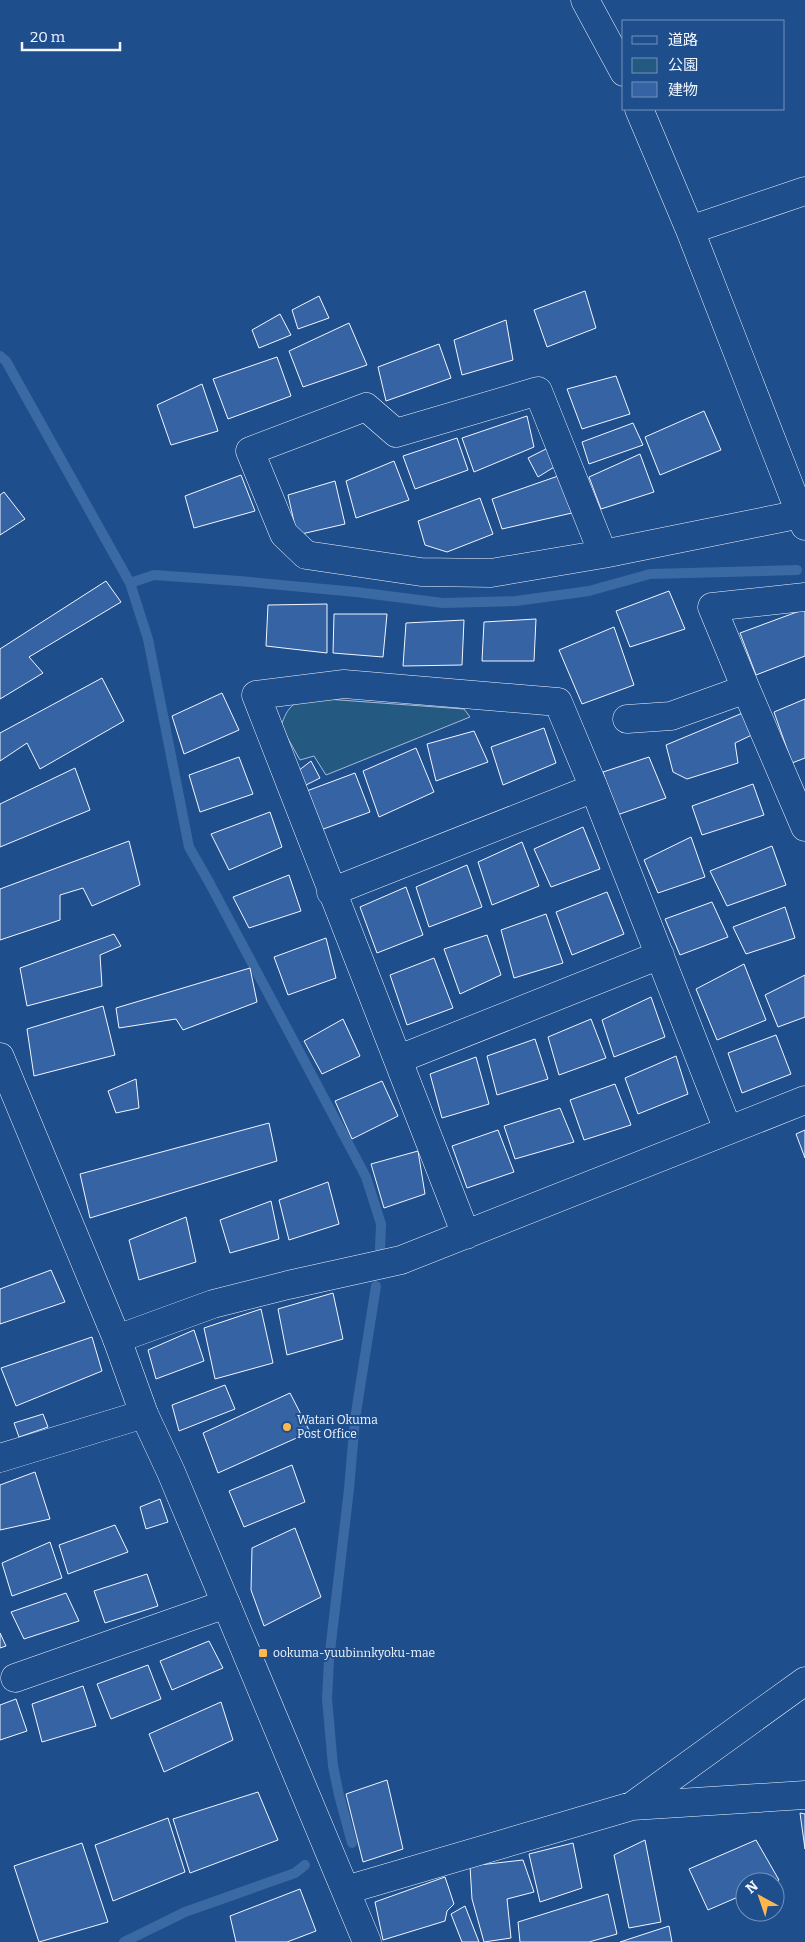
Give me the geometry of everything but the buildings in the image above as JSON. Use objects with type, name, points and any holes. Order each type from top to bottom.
[{"type":"street","points":[[585,0],[622,68]]},
{"type":"street","points":[[603,554],[538,391],[396,433],[366,407],[250,452],[284,534],[306,555],[420,572],[491,573],[603,554],[803,520],[690,230],[640,110]]},
{"type":"street","points":[[690,230],[805,191]]},
{"type":"street","points":[[805,597],[712,608],[746,689],[798,794],[805,827]]},
{"type":"street","points":[[466,1235],[256,695],[344,684],[558,702],[594,788],[728,1130]]},
{"type":"street","points":[[627,719],[671,716],[746,689]]},
{"type":"street","points":[[332,892],[594,788]]},
{"type":"street","points":[[399,1059],[660,955]]},
{"type":"street","points":[[0,1057],[117,1339],[144,1414],[171,1472],[367,1942]]},
{"type":"street","points":[[117,1339],[213,1304],[401,1260],[805,1100]]},
{"type":"street","points":[[0,1458],[144,1414]]},
{"type":"street","points":[[15,1678],[226,1604]]},
{"type":"street","points":[[632,1806],[805,1681]]},
{"type":"street","points":[[346,1890],[632,1806],[805,1795]]},
{"type":"green space","points":[[312,698],[464,709],[470,717],[326,775],[314,756],[300,760],[281,726],[292,706]]},
{"type":"waterway","points":[[0,356],[6,361],[130,583]]},
{"type":"waterway","points":[[380,1249],[381,1224],[366,1177],[189,847],[148,639],[130,583],[154,575],[356,592],[443,603],[516,601],[589,591],[650,574],[797,570]]},
{"type":"waterway","points":[[352,1843],[333,1766],[327,1699],[329,1660],[349,1489],[355,1419],[376,1286]]},
{"type":"waterway","points":[[124,1942],[185,1912],[295,1873],[305,1865]]},
{"type":"place","name":"Watari Okuma Post Office","points":[[287,1427]]},
{"type":"place","name":"ookuma-yuubinnkyoku-mae","points":[[263,1653]]}]
